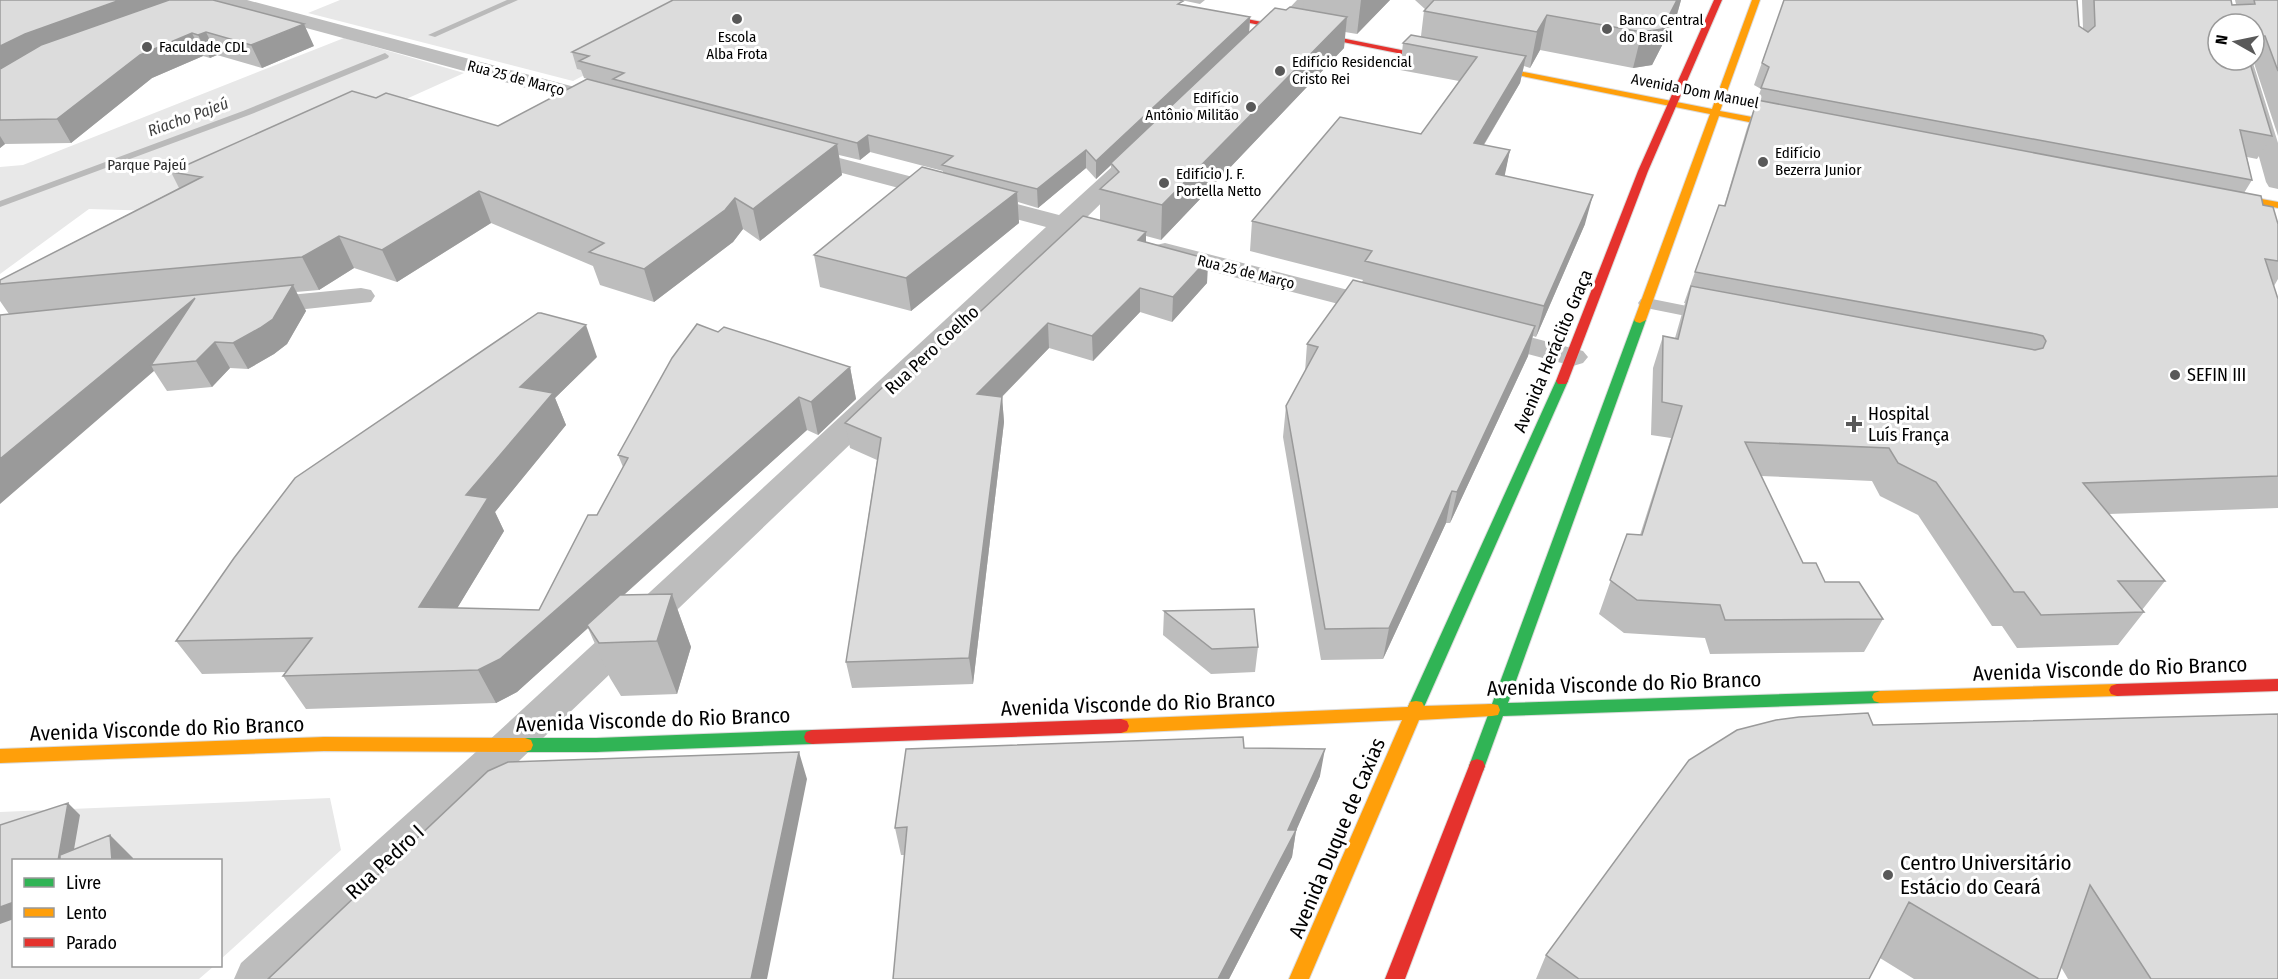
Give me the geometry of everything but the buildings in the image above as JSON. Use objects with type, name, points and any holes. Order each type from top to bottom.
[{"type":"main road","name":"Avenida Dom Manuel","points":[[1140,0],[1807,130]]},
{"type":"main road","points":[[1208,0],[1526,61]]},
{"type":"main road","name":"Avenida Heráclito Graça","points":[[1414,713],[1573,357],[1643,171],[1673,104],[1685,92],[1718,0]]},
{"type":"main road","points":[[1395,979],[1498,709],[1647,303],[1713,112],[1714,97],[1756,0]]},
{"type":"main road","name":"Avenida Dom Manuel","points":[[1659,87],[1685,92]]},
{"type":"main road","name":"Avenida Dom Manuel","points":[[1714,97],[1736,101]]},
{"type":"main road","points":[[2199,190],[2278,205]]},
{"type":"main road","name":"Avenida Visconde do Rio Branco","points":[[0,756],[324,744],[596,745],[1498,709],[2278,685]]},
{"type":"main road","name":"Avenida Duque de Caxias","points":[[1299,979],[1414,713]]},
{"type":"street","name":"Rua 25 de Março","points":[[225,0],[627,108]]},
{"type":"street","points":[[1291,16],[1308,0]]},
{"type":"street","points":[[1254,42],[1271,26]]},
{"type":"street","points":[[2246,72],[2278,182]]},
{"type":"street","name":"Rua Pero Coelho","points":[[511,745],[1147,146]]},
{"type":"street","name":"Rua 25 de Março","points":[[773,147],[1409,314]]},
{"type":"street","points":[[233,308],[361,296]]},
{"type":"street","points":[[1466,329],[1573,357]]},
{"type":"street","name":"Rua Pedro I","points":[[258,979],[511,745]]},
{"type":"lane","points":[[1647,303],[1730,319]]},
{"type":"green space","points":[[340,0],[693,0],[687,22],[573,81],[308,13]]},
{"type":"green space","name":"Parque Pajeú","points":[[344,38],[464,73],[157,211],[89,209],[0,274],[0,167],[23,165]]},
{"type":"green space","points":[[330,798],[341,850],[222,958],[222,859],[12,859],[12,967],[213,967],[199,979],[0,979],[0,812]]},
{"type":"waterway","name":"Riacho Pajeú","points":[[432,35],[514,0]]},
{"type":"waterway","name":"Riacho Pajeú","points":[[0,204],[246,113],[385,56]]},
{"type":"traffic: fast","points":[[1477,766],[1640,320]]},
{"type":"traffic: fast","points":[[1416,707],[1562,381]]},
{"type":"traffic: fast","points":[[1492,710],[1880,697]]},
{"type":"traffic: fast","points":[[525,745],[596,745],[812,737]]},
{"type":"traffic: slow","points":[[1640,320],[1756,0]]},
{"type":"traffic: slow","points":[[1427,56],[1794,128]]},
{"type":"traffic: slow","points":[[2218,194],[2278,205]]},
{"type":"traffic: slow","points":[[1880,697],[2117,690]]},
{"type":"traffic: slow","points":[[1299,979],[1416,707]]},
{"type":"traffic: slow","points":[[1121,726],[1492,710]]},
{"type":"traffic: slow","points":[[0,756],[324,744],[525,745]]},
{"type":"traffic: jam","points":[[1140,0],[1427,56]]},
{"type":"traffic: jam","points":[[1562,381],[1643,171],[1718,0]]},
{"type":"traffic: jam","points":[[2117,690],[2278,685]]},
{"type":"traffic: jam","points":[[812,737],[1121,726]]},
{"type":"traffic: jam","points":[[1395,979],[1477,766]]},
{"type":"place","name":"Escola Alba Frota","points":[[737,19]]},
{"type":"place","name":"Banco Central do Brasil","points":[[1607,29]]},
{"type":"place","name":"Faculdade CDL","points":[[147,47]]},
{"type":"place","name":"Edifício Residencial Cristo Rei","points":[[1280,71]]},
{"type":"place","name":"Edifício Antônio Militão","points":[[1251,107]]},
{"type":"place","name":"Edifício Bezerra Junior","points":[[1763,162]]},
{"type":"place","name":"Edifício J. F. Portella Netto","points":[[1164,183]]},
{"type":"place","name":"SEFIN III","points":[[2175,375]]},
{"type":"place","name":"Hospital Luís França","points":[[1854,424]]},
{"type":"place","name":"Centro Universitário Estácio do Ceará","points":[[1888,875]]}]
